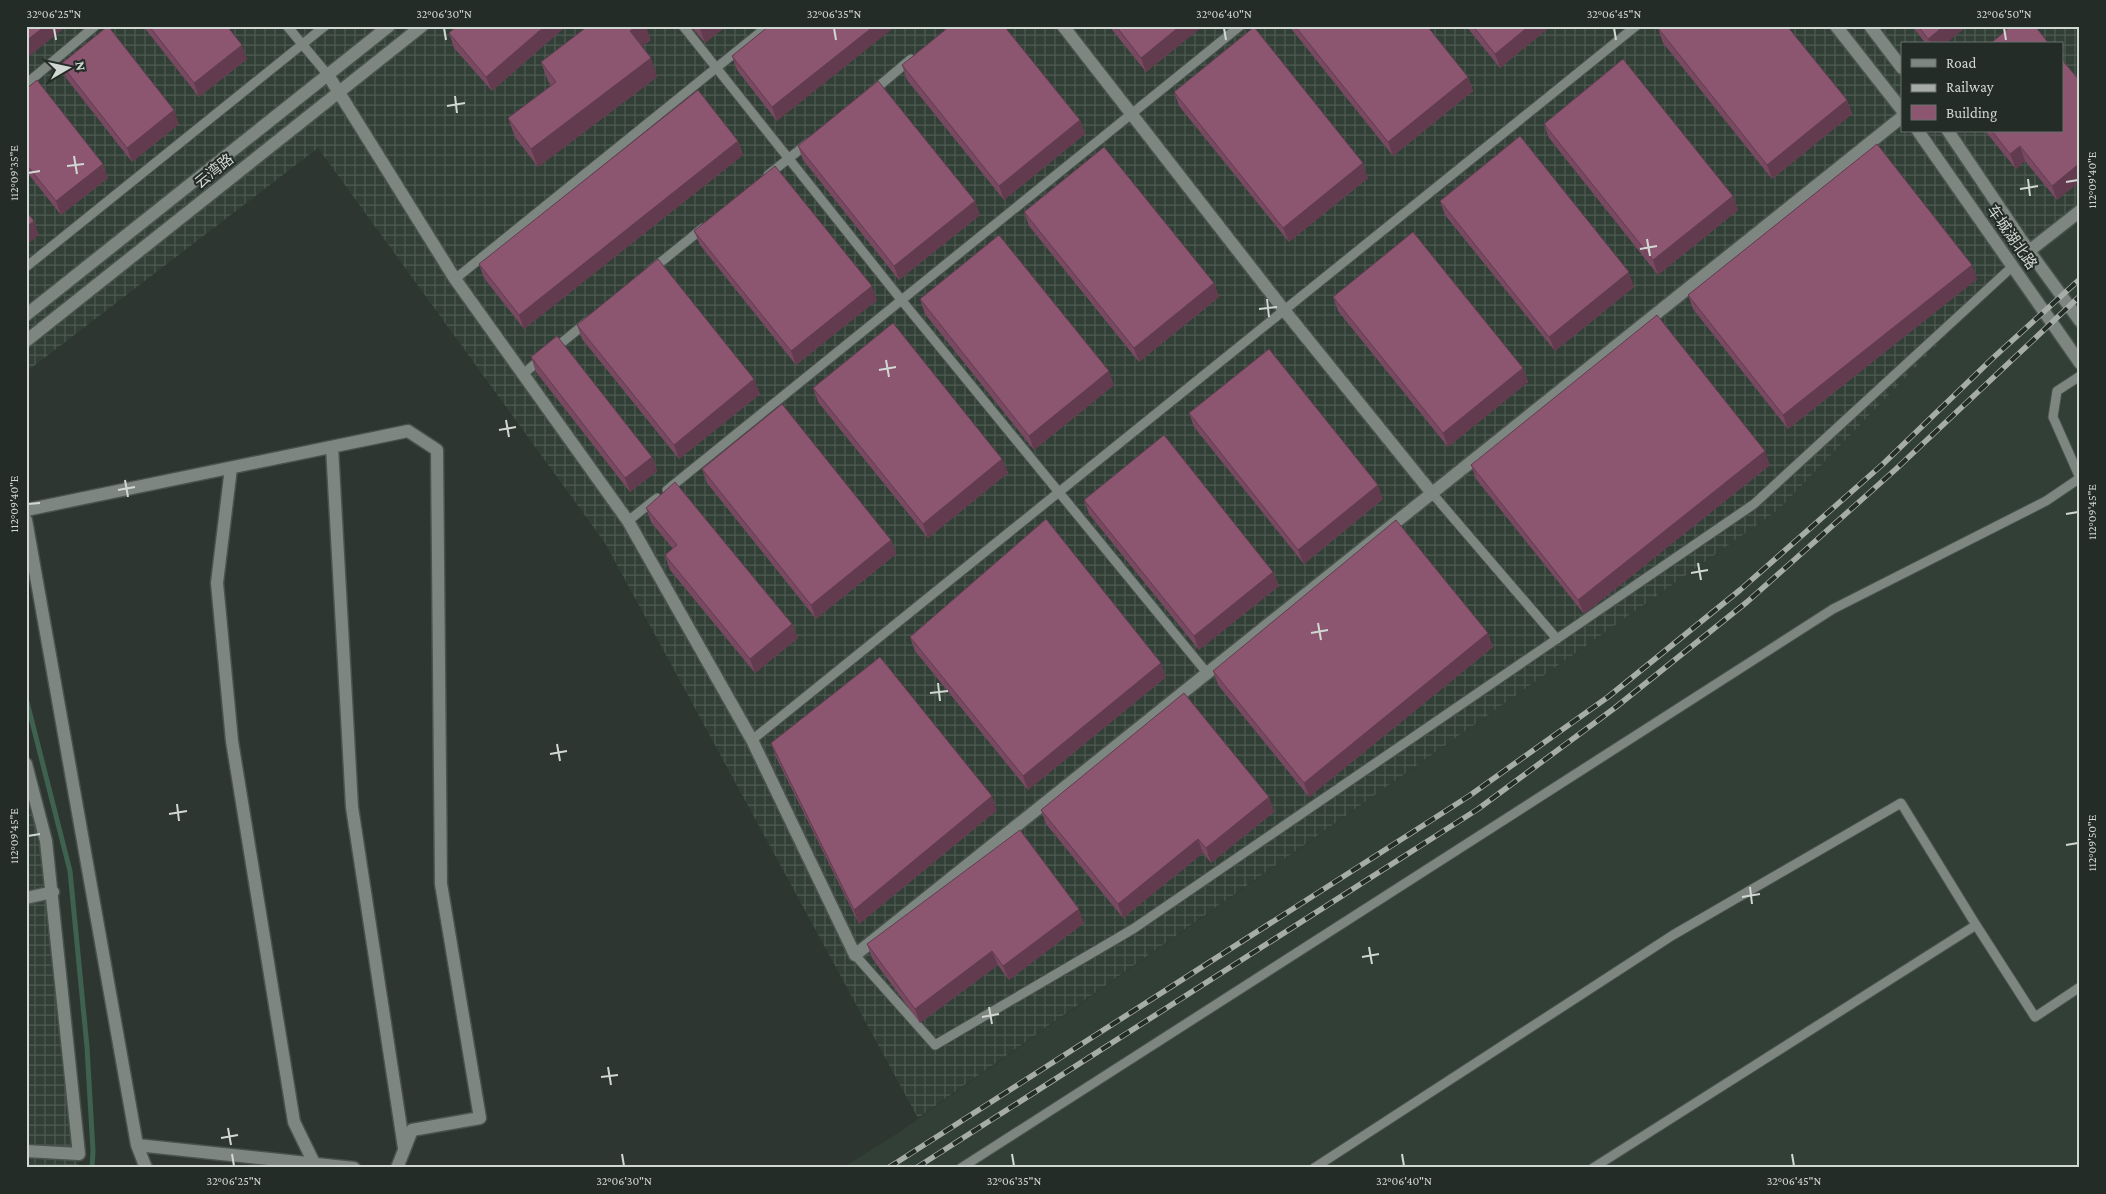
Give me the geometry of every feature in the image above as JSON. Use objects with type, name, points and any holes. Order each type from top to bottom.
[{"type":"street","name":"云湾路","points":[[26,315],[389,26]]},
{"type":"street","name":"云湾路","points":[[26,341],[422,26]]},
{"type":"street","points":[[1063,26],[1284,310],[1431,492]]},
{"type":"street","points":[[1836,26],[1901,109]]},
{"type":"street","points":[[1870,26],[1901,67]]},
{"type":"street","points":[[328,75],[340,91],[454,279],[628,521],[752,740],[855,955],[1431,492],[1901,118]]},
{"type":"street","name":"车城湖北路","points":[[1919,132],[2080,363]]},
{"type":"street","name":"车城湖北路","points":[[1949,132],[2029,251],[2080,321]]},
{"type":"street","points":[[2029,251],[2080,210]]},
{"type":"street","points":[[26,510],[408,431],[437,450],[441,884],[480,1118],[412,1130],[397,1168]]},
{"type":"street","points":[[332,447],[352,807],[404,1149]]},
{"type":"street","points":[[231,468],[217,583],[232,741],[294,1122],[314,1164]]},
{"type":"street","points":[[26,520],[137,1145],[146,1168]]},
{"type":"street","points":[[26,764],[46,841],[53,892],[79,1154],[26,1152]]},
{"type":"street","points":[[26,898],[53,892]]},
{"type":"street","points":[[137,1145],[354,1168]]},
{"type":"lane","points":[[26,84],[95,26]]},
{"type":"lane","points":[[287,26],[328,75]]},
{"type":"lane","points":[[26,266],[325,26]]},
{"type":"lane","points":[[683,26],[903,302],[1207,672]]},
{"type":"lane","points":[[454,279],[768,26]]},
{"type":"lane","points":[[628,521],[903,302],[1240,26]]},
{"type":"lane","points":[[752,740],[1636,26]]},
{"type":"lane","points":[[867,95],[921,51]]},
{"type":"lane","points":[[759,183],[813,139]]},
{"type":"lane","points":[[644,276],[713,220]]},
{"type":"lane","points":[[855,955],[935,1045],[1133,929],[1754,504],[2013,266]]},
{"type":"lane","points":[[522,375],[598,313]]},
{"type":"lane","points":[[960,1168],[1833,609],[2046,501],[2080,478],[2053,417],[2057,391],[2080,376]]},
{"type":"lane","points":[[1431,492],[1557,639]]},
{"type":"lane","points":[[1314,1168],[1673,935],[1901,804],[2034,1016],[2080,987]]},
{"type":"lane","points":[[1594,1168],[1976,925]]},
{"type":"shaded area","points":[[26,26],[2080,26],[2080,207],[2013,266],[1778,510],[918,1118],[605,543],[318,148],[26,372]]},
{"type":"shaded area","points":[[2080,211],[2080,1168],[842,1168],[898,1133],[1778,510],[2013,266]]},
{"type":"shaded area","points":[[26,764],[46,841],[79,1154],[78,1168],[26,1168]]},
{"type":"building","points":[[26,26],[45,26],[26,41]]},
{"type":"building","points":[[108,26],[174,110],[127,148],[61,64]]},
{"type":"building","points":[[149,26],[227,26],[242,45],[194,83]]},
{"type":"building","points":[[457,26],[545,26],[486,77],[449,33]]},
{"type":"building","points":[[588,26],[637,26],[630,31],[651,58],[531,149],[508,118],[556,82],[541,62]]},
{"type":"building","points":[[769,26],[874,26],[772,107],[732,56]]},
{"type":"building","points":[[950,26],[1004,26],[1080,120],[999,186],[902,65]]},
{"type":"building","points":[[1116,26],[1180,26],[1141,58]]},
{"type":"building","points":[[1295,26],[1427,26],[1468,77],[1388,142]]},
{"type":"building","points":[[1473,26],[1529,26],[1495,54]]},
{"type":"building","points":[[1660,26],[1787,26],[1847,100],[1767,165],[1658,28]]},
{"type":"building","points":[[1918,26],[1944,26],[1928,39]]},
{"type":"building","points":[[2011,26],[2035,26],[2047,42],[1992,42]]},
{"type":"building","points":[[1254,27],[1363,163],[1283,228],[1174,92]]},
{"type":"building","points":[[1623,59],[1733,196],[1653,260],[1544,124]]},
{"type":"building","points":[[2064,62],[2080,81],[2080,163],[2052,186],[2020,146],[2010,154],[1993,132],[2064,132]]},
{"type":"building","points":[[37,80],[103,164],[56,201],[26,164],[26,89]]},
{"type":"building","points":[[878,81],[975,201],[894,266],[798,146]]},
{"type":"building","points":[[698,90],[738,141],[519,315],[479,264]]},
{"type":"building","points":[[1520,136],[1629,272],[1549,337],[1440,201]]},
{"type":"building","points":[[1877,144],[1972,265],[1783,415],[1688,295]]},
{"type":"building","points":[[1104,147],[1214,283],[1134,348],[1024,212]]},
{"type":"building","points":[[775,166],[872,286],[791,351],[694,231]]},
{"type":"building","points":[[26,211],[34,221],[26,227]]},
{"type":"building","points":[[1413,232],[1523,368],[1443,433],[1333,297]]},
{"type":"building","points":[[999,235],[1109,371],[1029,436],[920,299]]},
{"type":"building","points":[[658,259],[754,379],[674,445],[577,325]]},
{"type":"building","points":[[1657,315],[1765,451],[1578,600],[1471,465]]},
{"type":"building","points":[[893,323],[1002,459],[923,524],[813,388]]},
{"type":"building","points":[[557,336],[652,457],[625,478],[531,357]]},
{"type":"building","points":[[1269,349],[1378,485],[1298,550],[1189,413]]},
{"type":"building","points":[[782,404],[891,540],[811,605],[702,469]]},
{"type":"building","points":[[1164,435],[1273,572],[1194,636],[1084,500]]},
{"type":"building","points":[[675,482],[792,624],[750,659],[665,555],[677,545],[646,508]]},
{"type":"building","points":[[1046,519],[1161,663],[1023,776],[910,637]]},
{"type":"building","points":[[1396,520],[1488,633],[1304,783],[1213,671]]},
{"type":"building","points":[[880,657],[992,796],[854,910],[771,743]]},
{"type":"building","points":[[1184,693],[1269,797],[1206,848],[1198,839],[1118,904],[1041,810]]},
{"type":"building","points":[[1020,830],[1079,909],[1003,966],[992,951],[915,1009],[867,944]]},
{"type":"waterway","points":[[26,698],[70,871],[87,1047],[93,1151],[92,1168]]},
{"type":"railway","points":[[888,1168],[1469,796],[1608,697],[1740,590],[1883,464],[1994,357],[2080,279]]},
{"type":"railway","points":[[916,1168],[1478,809],[1616,707],[1747,602],[1896,469],[2080,296]]}]
